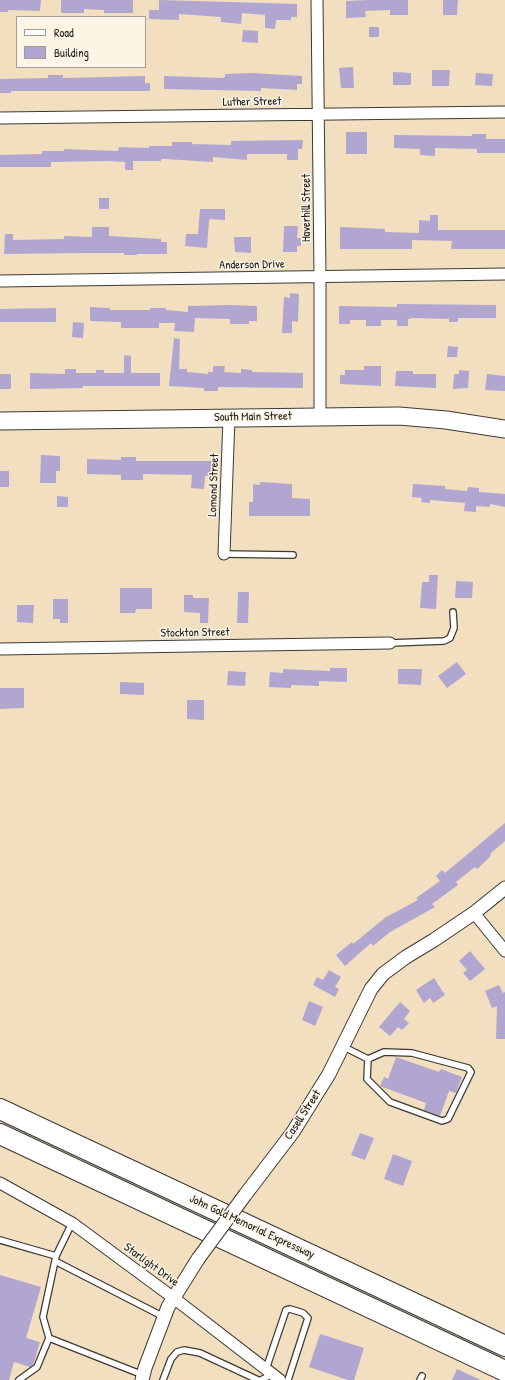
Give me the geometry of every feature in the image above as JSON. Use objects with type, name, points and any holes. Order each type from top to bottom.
[{"type":"highway","name":"John Gold Memorial Expressway","points":[[0,1108],[505,1346]]},
{"type":"highway","name":"John Gold Memorial Expressway","points":[[0,1134],[505,1371]]},
{"type":"main road","name":"South Main Street","points":[[0,421],[399,416],[446,420],[505,428]]},
{"type":"street","name":"Haverhill Street","points":[[317,0],[320,416]]},
{"type":"street","name":"Luther Street","points":[[0,118],[505,112]]},
{"type":"street","name":"Anderson Drive","points":[[0,281],[505,274]]},
{"type":"street","name":"Lomond Street","points":[[224,554],[229,418]]},
{"type":"street","name":"Stockton Street","points":[[0,649],[390,643]]},
{"type":"street","name":"Casell Street","points":[[142,1378],[168,1307],[175,1299],[198,1259],[244,1194],[294,1132],[329,1074],[371,989],[383,974],[406,956],[434,940],[474,913],[505,888]]},
{"type":"street","points":[[474,913],[505,951]]},
{"type":"street","name":"Starlight Drive","points":[[0,1183],[72,1223],[175,1299],[266,1374],[280,1380]]},
{"type":"lane","points":[[224,554],[293,555]]},
{"type":"lane","points":[[390,643],[444,641],[450,638],[454,628],[453,612]]},
{"type":"lane","points":[[342,1046],[368,1059]]},
{"type":"lane","points":[[384,1052],[412,1053],[468,1068],[471,1072],[448,1119],[442,1122],[390,1102],[367,1079],[368,1059],[384,1052]]},
{"type":"lane","points":[[19,1380],[37,1367],[49,1338],[43,1317],[56,1258],[72,1223]]},
{"type":"lane","points":[[0,1240],[56,1258],[164,1317]]},
{"type":"lane","points":[[266,1374],[286,1310],[290,1309],[303,1313],[308,1318],[288,1380]]},
{"type":"lane","points":[[49,1338],[127,1368],[142,1378]]},
{"type":"lane","points":[[164,1380],[171,1359],[177,1352],[184,1350],[200,1353],[258,1380]]},
{"type":"building","points":[[0,0],[41,0],[40,11],[8,10],[8,12],[0,12]]},
{"type":"building","points":[[61,0],[133,0],[133,13],[104,13],[104,10],[84,9],[84,13],[61,13]]},
{"type":"building","points":[[159,0],[297,4],[297,17],[291,17],[291,20],[276,20],[275,29],[265,28],[265,15],[242,13],[241,24],[221,22],[221,17],[179,14],[179,20],[149,19],[149,10],[159,10]]},
{"type":"building","points":[[408,0],[408,15],[390,15],[390,10],[365,11],[366,17],[346,18],[346,1]]},
{"type":"building","points":[[443,0],[458,0],[457,15],[443,15]]},
{"type":"building","points":[[369,27],[379,27],[379,37],[369,37]]},
{"type":"building","points":[[243,30],[258,31],[258,43],[242,42]]},
{"type":"building","points":[[353,67],[354,88],[341,88],[339,68]]},
{"type":"building","points":[[432,70],[450,70],[449,86],[432,86]]},
{"type":"building","points":[[393,72],[411,73],[411,85],[393,85]]},
{"type":"building","points":[[252,73],[302,76],[302,84],[297,84],[297,90],[261,88],[261,91],[164,89],[164,76],[223,78],[225,77],[225,74]]},
{"type":"building","points":[[476,73],[493,74],[492,86],[475,85]]},
{"type":"building","points":[[48,75],[63,75],[63,78],[145,76],[145,83],[150,83],[150,91],[11,91],[11,93],[0,93],[0,79],[48,78]]},
{"type":"building","points":[[346,132],[367,132],[367,154],[346,154]]},
{"type":"building","points":[[472,134],[486,134],[486,139],[505,139],[505,153],[477,153],[477,149],[435,148],[435,156],[420,155],[420,149],[394,148],[394,135],[472,136]]},
{"type":"building","points":[[303,140],[302,149],[298,149],[298,160],[287,160],[287,154],[247,154],[247,160],[213,157],[213,162],[165,159],[161,159],[161,161],[133,161],[133,170],[125,170],[125,162],[107,161],[51,162],[51,167],[0,167],[0,155],[42,154],[42,151],[64,151],[64,149],[118,151],[119,147],[149,148],[149,146],[172,146],[172,142],[231,145],[231,141]]},
{"type":"building","points":[[99,198],[109,198],[109,209],[99,209]]},
{"type":"building","points":[[200,209],[225,209],[225,220],[210,219],[207,248],[185,246],[186,234],[198,234]]},
{"type":"building","points":[[430,215],[438,215],[438,230],[505,230],[505,249],[451,249],[452,241],[412,240],[412,249],[340,249],[340,227],[385,229],[385,232],[419,233],[419,220],[430,221]]},
{"type":"building","points":[[284,226],[298,226],[297,238],[301,238],[301,246],[297,246],[297,252],[283,252]]},
{"type":"building","points":[[92,227],[109,227],[109,236],[161,239],[161,242],[167,242],[167,254],[4,254],[5,234],[13,234],[13,240],[64,239],[64,236],[92,237]]},
{"type":"building","points":[[234,237],[251,237],[251,253],[235,252]]},
{"type":"building","points":[[290,293],[299,294],[298,322],[292,321],[292,333],[282,333],[284,297],[290,298]]},
{"type":"building","points":[[397,304],[496,305],[496,318],[458,318],[458,322],[449,322],[449,319],[413,318],[408,319],[408,326],[397,326],[397,320],[381,320],[381,326],[366,326],[366,320],[350,320],[350,324],[339,324],[339,306],[397,307]]},
{"type":"building","points":[[188,306],[257,306],[257,321],[249,321],[249,324],[230,324],[230,319],[195,318],[194,332],[174,331],[175,323],[159,323],[159,328],[121,328],[121,322],[90,321],[90,307],[110,308],[110,310],[150,310],[150,308],[166,308],[166,310],[188,312]]},
{"type":"building","points":[[56,308],[56,322],[0,322],[0,309]]},
{"type":"building","points":[[73,322],[84,323],[83,338],[72,337]]},
{"type":"building","points":[[174,338],[180,339],[179,369],[187,369],[187,372],[208,374],[208,372],[213,372],[213,366],[225,366],[224,372],[241,373],[241,369],[252,370],[252,372],[303,373],[303,388],[218,387],[218,391],[204,391],[204,388],[169,386]]},
{"type":"building","points":[[448,346],[458,347],[457,357],[447,357]]},
{"type":"building","points":[[124,355],[131,356],[131,373],[160,373],[160,386],[83,386],[83,388],[30,389],[30,373],[65,374],[65,369],[76,369],[76,373],[96,373],[96,370],[104,370],[104,373],[124,373]]},
{"type":"building","points":[[364,366],[381,366],[381,386],[340,384],[340,375],[345,375],[345,370],[364,370]]},
{"type":"building","points":[[459,370],[469,371],[468,388],[453,389],[454,374],[459,374]]},
{"type":"building","points":[[396,371],[413,371],[413,374],[436,374],[436,388],[395,386]]},
{"type":"building","points":[[0,374],[11,374],[11,389],[0,389]]},
{"type":"building","points":[[487,374],[505,376],[505,391],[485,390]]},
{"type":"building","points":[[41,455],[60,456],[60,471],[56,471],[56,483],[40,483]]},
{"type":"building","points":[[121,457],[136,457],[136,461],[212,461],[211,476],[205,476],[204,489],[191,488],[192,475],[143,474],[143,480],[121,480],[121,475],[87,474],[87,459],[121,460]]},
{"type":"building","points":[[0,471],[9,471],[9,487],[0,487]]},
{"type":"building","points":[[260,482],[292,484],[292,498],[310,499],[310,516],[249,516],[249,502],[253,502],[253,484],[260,485]]},
{"type":"building","points":[[413,484],[445,486],[445,489],[467,491],[468,487],[479,488],[479,492],[505,494],[505,507],[490,504],[490,507],[476,506],[476,512],[464,511],[465,503],[430,500],[430,503],[421,502],[422,498],[412,497]]},
{"type":"building","points":[[57,496],[68,497],[68,507],[57,507]]},
{"type":"building","points":[[429,575],[438,575],[436,609],[420,608],[422,582],[429,582]]},
{"type":"building","points":[[456,581],[473,582],[472,598],[455,598]]},
{"type":"building","points":[[120,588],[152,588],[152,609],[136,609],[135,613],[120,613]]},
{"type":"building","points":[[238,592],[249,592],[248,623],[237,623]]},
{"type":"building","points":[[184,595],[193,595],[193,598],[209,598],[208,623],[200,623],[200,613],[184,612]]},
{"type":"building","points":[[53,599],[68,599],[68,623],[60,623],[60,619],[53,619]]},
{"type":"building","points":[[17,605],[34,605],[33,623],[17,622]]},
{"type":"building","points":[[457,662],[466,674],[447,688],[438,676]]},
{"type":"building","points":[[330,668],[347,668],[347,682],[319,681],[319,686],[291,685],[291,688],[269,687],[270,672],[283,673],[283,669],[330,671]]},
{"type":"building","points":[[398,669],[422,669],[421,685],[398,684]]},
{"type":"building","points":[[228,671],[246,672],[245,686],[227,685]]},
{"type":"building","points":[[120,682],[144,683],[144,695],[120,694]]},
{"type":"building","points":[[0,688],[24,688],[24,708],[0,709]]},
{"type":"building","points":[[187,700],[204,700],[204,720],[187,719]]},
{"type":"building","points":[[505,823],[505,841],[490,854],[491,856],[477,869],[475,867],[456,882],[458,885],[432,904],[435,907],[390,932],[373,946],[371,943],[345,966],[336,955],[352,942],[353,944],[386,917],[418,900],[416,898],[440,881],[436,876],[442,870],[445,873]]},
{"type":"building","points":[[470,951],[485,969],[470,981],[463,973],[467,970],[459,961]]},
{"type":"building","points":[[329,970],[341,977],[335,987],[339,989],[335,997],[313,985],[317,977],[323,980]]},
{"type":"building","points":[[434,978],[445,995],[433,1003],[430,998],[424,1003],[416,990]]},
{"type":"building","points":[[499,985],[503,993],[505,992],[505,1039],[496,1039],[497,1006],[492,1008],[485,991]]},
{"type":"building","points":[[309,1001],[323,1007],[315,1026],[302,1020]]},
{"type":"building","points":[[400,1002],[410,1011],[404,1019],[409,1023],[402,1030],[398,1027],[390,1036],[379,1027]]},
{"type":"building","points":[[396,1057],[439,1072],[441,1069],[462,1077],[456,1093],[449,1091],[440,1116],[424,1110],[426,1103],[380,1086],[384,1077],[388,1079]]},
{"type":"building","points":[[360,1133],[374,1138],[365,1160],[351,1155]]},
{"type":"building","points":[[393,1154],[412,1161],[403,1186],[384,1179]]},
{"type":"building","points":[[0,1275],[41,1287],[26,1338],[40,1342],[33,1365],[30,1367],[14,1362],[9,1380],[0,1380]]},
{"type":"building","points":[[320,1334],[364,1348],[354,1380],[348,1380],[309,1367]]},
{"type":"building","points":[[457,1369],[481,1380],[452,1380]]}]
